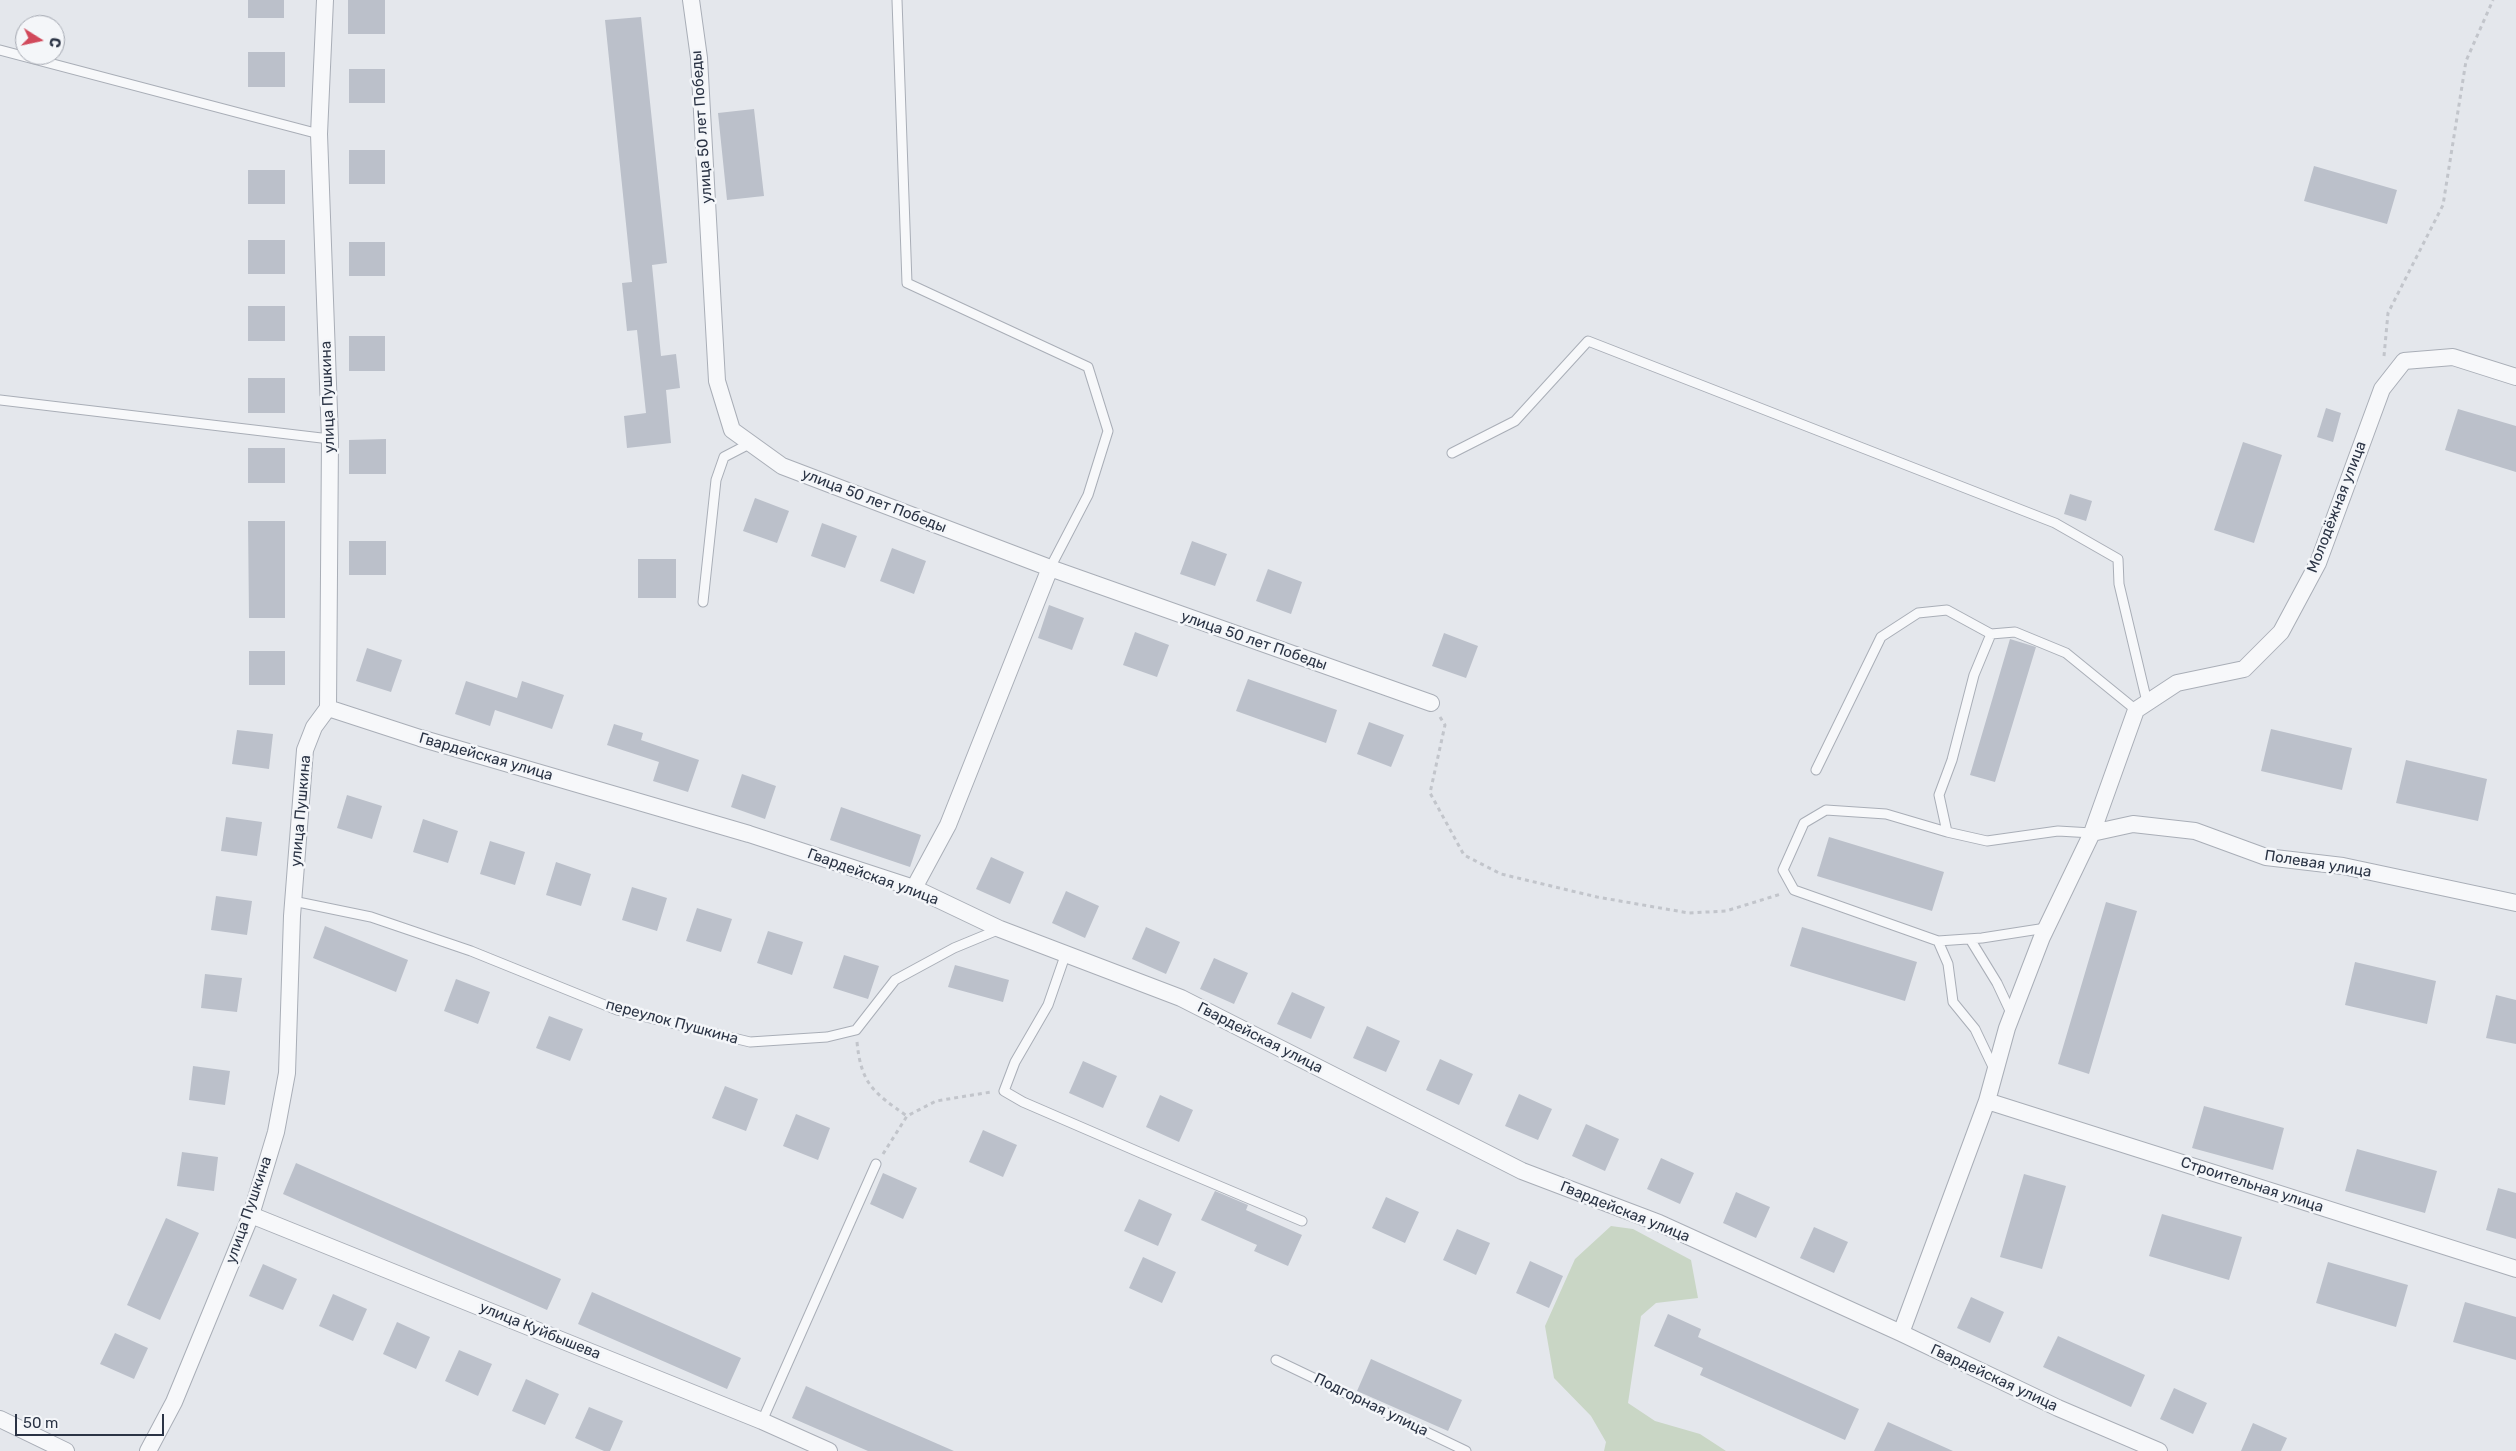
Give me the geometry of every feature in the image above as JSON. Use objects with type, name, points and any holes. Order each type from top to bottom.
[{"type":"street","name":"улица Пушкина","points":[[148,1451],[174,1402],[251,1214],[276,1132],[287,1073],[293,901],[305,750],[314,727],[328,708],[330,439],[319,134],[326,0]]},
{"type":"street","name":"улица 50 лет Победы","points":[[691,0],[699,58],[716,381],[732,430],[782,466],[1050,568],[1430,703]]},
{"type":"street","name":"Молодёжная улица","points":[[2142,706],[2177,683],[2244,670],[2281,632],[2318,564],[2382,388],[2404,361],[2453,357],[2516,376]]},
{"type":"street","points":[[914,888],[948,825],[1050,568]]},
{"type":"street","points":[[1901,1333],[1987,1101],[2012,1015],[2046,928],[2092,833],[2142,706]]},
{"type":"street","name":"Гвардейская улица","points":[[328,708],[420,738],[748,834],[914,888],[1000,929],[1182,998],[1522,1172],[1659,1223],[1901,1333],[2058,1408],[2159,1451]]},
{"type":"street","name":"Полевая улица","points":[[2092,833],[2134,824],[2195,831],[2266,857],[2343,866],[2516,903]]},
{"type":"street","name":"Строительная улица","points":[[1987,1101],[2516,1269]]},
{"type":"street","name":"улица Куйбышева","points":[[251,1214],[762,1421],[829,1451]]},
{"type":"street","points":[[0,1419],[66,1451]]},
{"type":"lane","points":[[897,0],[907,284],[1088,367],[1108,431],[1088,495],[1050,568]]},
{"type":"lane","points":[[0,50],[319,134]]},
{"type":"lane","points":[[1452,453],[1515,421],[1588,341],[2055,523],[2118,559],[2119,584],[2142,706]]},
{"type":"lane","points":[[0,400],[330,439]]},
{"type":"lane","points":[[702,602],[716,480],[724,457],[751,443]]},
{"type":"lane","points":[[1816,770],[1881,637],[1918,613],[1947,610],[1991,634],[2015,632],[2066,653],[2142,706]]},
{"type":"lane","points":[[1947,832],[1939,795],[1952,760],[1974,675],[1991,634]]},
{"type":"lane","points":[[2046,928],[1970,939],[1938,941],[1794,890],[1783,870],[1804,823],[1826,810],[1886,814],[1947,832],[1987,841],[2058,831],[2092,833]]},
{"type":"lane","name":"переулок Пушкина","points":[[293,901],[371,917],[471,951],[617,1010],[750,1042],[827,1037],[856,1030]]},
{"type":"lane","points":[[856,1030],[895,980],[954,948],[1000,929]]},
{"type":"lane","points":[[1970,939],[1997,983],[2012,1015]]},
{"type":"lane","points":[[1938,941],[1948,964],[1953,1002],[1975,1029],[1995,1072]]},
{"type":"lane","points":[[1066,953],[1048,1005],[1015,1062],[1004,1091],[1023,1102],[1141,1154],[1302,1221]]},
{"type":"lane","points":[[762,1421],[876,1164]]},
{"type":"lane","name":"Подгорная улица","points":[[1276,1360],[1466,1451]]},
{"type":"path","points":[[2384,360],[2388,313],[2443,205],[2466,61],[2493,0]]},
{"type":"path","points":[[1430,703],[1445,726],[1430,793],[1464,855],[1501,874],[1597,897],[1689,913],[1726,911],[1794,890]]},
{"type":"path","points":[[856,1030],[859,1064],[876,1094],[906,1116]]},
{"type":"path","points":[[876,1164],[906,1116],[936,1102],[1004,1091]]},
{"type":"green space","points":[[1611,1226],[1633,1229],[1691,1260],[1698,1298],[1656,1303],[1641,1316],[1628,1403],[1655,1421],[1700,1434],[1726,1451],[1604,1451],[1606,1442],[1591,1416],[1554,1378],[1545,1326],[1575,1259]]},
{"type":"building","points":[[248,0],[284,0],[284,18],[248,18]]},
{"type":"building","points":[[348,0],[385,0],[385,34],[348,34]]},
{"type":"building","points":[[641,17],[667,263],[652,265],[661,356],[676,354],[680,388],[666,390],[671,443],[627,448],[624,416],[646,413],[637,330],[627,331],[622,283],[632,282],[605,20]]},
{"type":"building","points":[[248,52],[285,52],[285,87],[248,87]]},
{"type":"building","points":[[349,69],[385,69],[385,103],[349,103]]},
{"type":"building","points":[[754,109],[764,196],[727,200],[718,113]]},
{"type":"building","points":[[349,150],[385,150],[385,184],[349,184]]},
{"type":"building","points":[[2314,166],[2397,190],[2387,224],[2304,201]]},
{"type":"building","points":[[248,170],[285,170],[285,204],[248,204]]},
{"type":"building","points":[[248,240],[285,240],[285,274],[248,274]]},
{"type":"building","points":[[349,242],[385,242],[385,276],[349,276]]},
{"type":"building","points":[[248,306],[285,306],[285,341],[248,341]]},
{"type":"building","points":[[349,336],[385,336],[385,371],[349,371]]},
{"type":"building","points":[[248,378],[285,378],[285,413],[248,413]]},
{"type":"building","points":[[2326,408],[2341,413],[2333,442],[2317,437]]},
{"type":"building","points":[[2458,409],[2516,426],[2516,472],[2445,450]]},
{"type":"building","points":[[386,439],[386,474],[349,474],[349,440]]},
{"type":"building","points":[[2243,442],[2282,455],[2254,543],[2214,530]]},
{"type":"building","points":[[248,448],[285,448],[285,483],[248,483]]},
{"type":"building","points":[[2070,494],[2092,501],[2086,521],[2064,514]]},
{"type":"building","points":[[755,498],[789,511],[777,543],[743,531]]},
{"type":"building","points":[[248,521],[285,521],[285,618],[249,618]]},
{"type":"building","points":[[822,523],[857,536],[845,568],[811,556]]},
{"type":"building","points":[[349,541],[386,541],[386,575],[349,575]]},
{"type":"building","points":[[1192,541],[1227,554],[1215,586],[1180,574]]},
{"type":"building","points":[[892,548],[926,561],[914,594],[880,581]]},
{"type":"building","points":[[638,559],[676,559],[676,598],[638,598]]},
{"type":"building","points":[[1268,569],[1302,582],[1291,614],[1256,601]]},
{"type":"building","points":[[1049,605],[1084,618],[1072,650],[1038,638]]},
{"type":"building","points":[[1135,632],[1169,645],[1157,677],[1123,665]]},
{"type":"building","points":[[1444,633],[1478,646],[1466,678],[1432,666]]},
{"type":"building","points":[[2010,639],[2036,647],[1995,782],[1970,775]]},
{"type":"building","points":[[367,648],[402,660],[391,692],[356,681]]},
{"type":"building","points":[[249,651],[285,651],[285,685],[249,685]]},
{"type":"building","points":[[1248,679],[1337,710],[1326,743],[1236,711]]},
{"type":"building","points":[[466,681],[517,698],[522,681],[564,695],[552,729],[495,710],[490,726],[455,714]]},
{"type":"building","points":[[1369,722],[1404,735],[1391,767],[1357,754]]},
{"type":"building","points":[[614,724],[643,733],[641,740],[699,760],[688,792],[653,781],[659,762],[607,745]]},
{"type":"building","points":[[2271,729],[2352,748],[2342,790],[2261,771]]},
{"type":"building","points":[[237,730],[273,734],[269,769],[232,764]]},
{"type":"building","points":[[2406,760],[2487,779],[2478,821],[2396,803]]},
{"type":"building","points":[[742,774],[776,786],[765,819],[731,807]]},
{"type":"building","points":[[347,795],[382,806],[372,839],[337,828]]},
{"type":"building","points":[[841,807],[921,835],[910,867],[830,840]]},
{"type":"building","points":[[226,817],[262,822],[257,856],[221,851]]},
{"type":"building","points":[[423,819],[458,831],[448,863],[413,852]]},
{"type":"building","points":[[1829,837],[1944,872],[1932,911],[1817,876]]},
{"type":"building","points":[[490,841],[525,852],[515,885],[480,874]]},
{"type":"building","points":[[991,857],[1024,872],[1010,904],[976,889]]},
{"type":"building","points":[[556,862],[591,874],[581,906],[546,895]]},
{"type":"building","points":[[632,887],[667,898],[657,931],[622,920]]},
{"type":"building","points":[[1066,891],[1099,906],[1085,938],[1052,923]]},
{"type":"building","points":[[216,896],[252,901],[247,935],[211,930]]},
{"type":"building","points":[[2106,902],[2137,911],[2089,1074],[2058,1064]]},
{"type":"building","points":[[697,908],[732,919],[721,952],[686,941]]},
{"type":"building","points":[[325,926],[408,960],[396,992],[313,958]]},
{"type":"building","points":[[1146,927],[1180,942],[1166,974],[1132,959]]},
{"type":"building","points":[[1802,927],[1917,962],[1905,1001],[1790,966]]},
{"type":"building","points":[[768,931],[803,942],[792,975],[757,963]]},
{"type":"building","points":[[844,955],[879,966],[868,999],[833,988]]},
{"type":"building","points":[[1214,958],[1248,973],[1234,1004],[1200,989]]},
{"type":"building","points":[[2355,962],[2436,981],[2427,1024],[2345,1005]]},
{"type":"building","points":[[955,965],[1009,980],[1003,1002],[948,987]]},
{"type":"building","points":[[205,974],[242,978],[237,1012],[201,1008]]},
{"type":"building","points":[[456,979],[490,992],[478,1024],[444,1011]]},
{"type":"building","points":[[1292,992],[1325,1007],[1311,1039],[1277,1024]]},
{"type":"building","points":[[2496,995],[2516,1000],[2516,1044],[2486,1038]]},
{"type":"building","points":[[549,1016],[583,1029],[570,1061],[536,1048]]},
{"type":"building","points":[[1367,1026],[1400,1041],[1386,1072],[1353,1058]]},
{"type":"building","points":[[1440,1059],[1473,1074],[1459,1105],[1426,1090]]},
{"type":"building","points":[[1083,1061],[1117,1076],[1103,1108],[1069,1093]]},
{"type":"building","points":[[193,1066],[230,1071],[225,1105],[189,1100]]},
{"type":"building","points":[[725,1086],[758,1099],[746,1131],[712,1118]]},
{"type":"building","points":[[1519,1094],[1552,1109],[1538,1140],[1505,1126]]},
{"type":"building","points":[[1160,1095],[1193,1110],[1179,1142],[1146,1127]]},
{"type":"building","points":[[2204,1106],[2284,1128],[2273,1170],[2192,1148]]},
{"type":"building","points":[[796,1114],[830,1128],[818,1160],[783,1146]]},
{"type":"building","points":[[1586,1124],[1619,1139],[1605,1171],[1572,1156]]},
{"type":"building","points":[[983,1130],[1017,1145],[1003,1177],[969,1162]]},
{"type":"building","points":[[2357,1149],[2437,1171],[2425,1213],[2345,1191]]},
{"type":"building","points":[[182,1152],[218,1157],[214,1191],[177,1186]]},
{"type":"building","points":[[1661,1158],[1694,1173],[1680,1204],[1647,1189]]},
{"type":"building","points":[[296,1163],[561,1279],[547,1310],[283,1194]]},
{"type":"building","points":[[883,1173],[917,1188],[903,1219],[870,1204]]},
{"type":"building","points":[[2024,1174],[2066,1186],[2042,1269],[2000,1257]]},
{"type":"building","points":[[2498,1188],[2516,1193],[2516,1239],[2486,1230]]},
{"type":"building","points":[[1215,1191],[1248,1205],[1246,1210],[1302,1235],[1288,1266],[1254,1251],[1257,1245],[1201,1220]]},
{"type":"building","points":[[1736,1192],[1770,1207],[1756,1238],[1723,1223]]},
{"type":"building","points":[[1386,1197],[1419,1212],[1405,1243],[1372,1228]]},
{"type":"building","points":[[1139,1199],[1172,1214],[1158,1246],[1124,1231]]},
{"type":"building","points":[[2162,1214],[2242,1237],[2229,1280],[2149,1256]]},
{"type":"building","points":[[166,1218],[199,1233],[160,1320],[127,1305]]},
{"type":"building","points":[[1814,1227],[1848,1242],[1834,1273],[1800,1258]]},
{"type":"building","points":[[1457,1229],[1490,1243],[1476,1275],[1443,1260]]},
{"type":"building","points":[[1143,1257],[1176,1272],[1162,1303],[1129,1288]]},
{"type":"building","points":[[1530,1261],[1563,1276],[1549,1308],[1516,1293]]},
{"type":"building","points":[[2328,1262],[2408,1285],[2396,1327],[2316,1303]]},
{"type":"building","points":[[263,1264],[297,1279],[283,1310],[249,1296]]},
{"type":"building","points":[[592,1292],[741,1358],[727,1389],[578,1324]]},
{"type":"building","points":[[333,1294],[367,1309],[353,1341],[319,1326]]},
{"type":"building","points":[[1971,1297],[2004,1312],[1990,1343],[1957,1328]]},
{"type":"building","points":[[2465,1302],[2516,1317],[2516,1360],[2453,1342]]},
{"type":"building","points":[[1668,1314],[1701,1329],[1698,1337],[1859,1409],[1845,1440],[1700,1375],[1703,1368],[1654,1346]]},
{"type":"building","points":[[397,1322],[430,1337],[416,1369],[383,1354]]},
{"type":"building","points":[[115,1333],[148,1348],[134,1379],[100,1364]]},
{"type":"building","points":[[2058,1336],[2145,1375],[2131,1407],[2043,1367]]},
{"type":"building","points":[[459,1350],[492,1364],[478,1396],[445,1381]]},
{"type":"building","points":[[1371,1359],[1462,1400],[1448,1431],[1357,1391]]},
{"type":"building","points":[[526,1379],[559,1394],[545,1425],[512,1411]]},
{"type":"building","points":[[806,1386],[954,1451],[868,1451],[792,1418]]},
{"type":"building","points":[[2174,1388],[2207,1403],[2193,1434],[2160,1419]]},
{"type":"building","points":[[589,1407],[623,1421],[610,1451],[604,1451],[575,1438]]},
{"type":"building","points":[[1888,1422],[1953,1451],[1874,1451]]},
{"type":"building","points":[[2253,1423],[2287,1438],[2281,1451],[2241,1451]]}]
